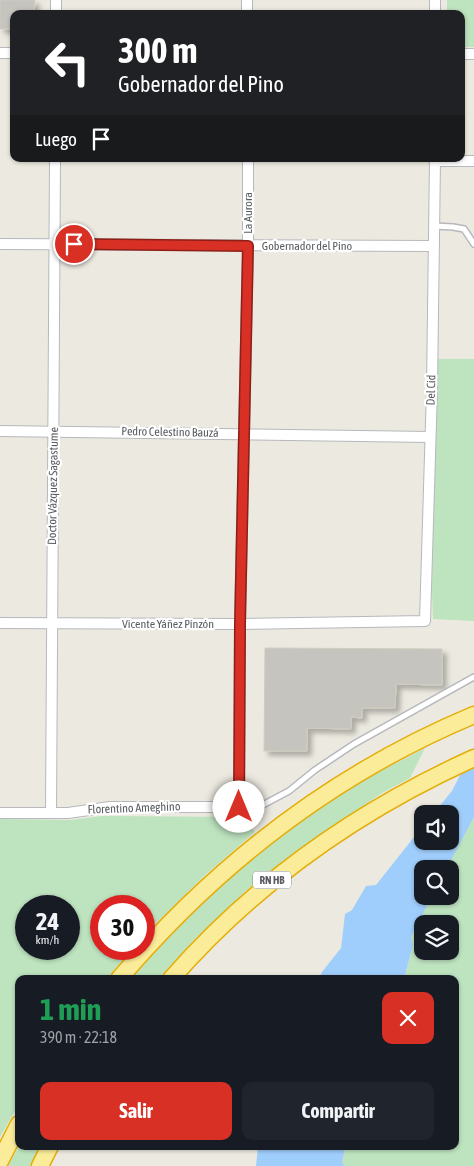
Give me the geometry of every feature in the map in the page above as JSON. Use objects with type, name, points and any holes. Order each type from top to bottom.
[{"type":"highway","points":[[122,975],[146,947],[184,908],[254,845],[328,791],[417,740],[474,714]]},
{"type":"highway","name":"RN HB","points":[[175,975],[210,937],[275,878],[313,850],[390,801],[474,758]]},
{"type":"highway","points":[[0,1161],[15,1132]]},
{"type":"highway","points":[[40,1166],[48,1150]]},
{"type":"street","name":"Doctor Vázquez Sagastume","points":[[51,813],[55,162]]},
{"type":"street","name":"La Aurora","points":[[239,807],[240,624],[245,433],[248,162]]},
{"type":"street","name":"Del Cid","points":[[425,621],[435,162]]},
{"type":"street","name":"Gobernador del Pino","points":[[0,244],[434,246]]},
{"type":"street","name":"Pedro Celestino Bauzá","points":[[0,431],[430,437]]},
{"type":"street","name":"Vicente Yáñez Pinzón","points":[[0,623],[240,624],[425,621]]},
{"type":"street","name":"Florentino Ameghino","points":[[0,813],[68,813],[110,807],[239,807]]},
{"type":"lane","points":[[434,226],[453,226],[464,229],[474,244]]},
{"type":"lane","points":[[239,807],[257,808],[289,792],[315,770],[354,744],[474,677]]},
{"type":"green space","points":[[447,0],[474,0],[474,47],[465,47],[465,10],[447,10]]},
{"type":"green space","points":[[436,359],[474,359],[474,621],[433,619]]},
{"type":"green space","points":[[425,748],[410,778],[382,793],[300,849],[247,890],[194,940],[162,975],[135,975],[148,960],[155,960],[155,952],[235,873],[269,845],[377,773]]},
{"type":"green space","points":[[102,816],[244,817],[255,832],[205,875],[155,924],[155,895],[90,895],[90,960],[122,960],[109,975],[15,975],[15,1111],[0,1137],[0,819],[71,820]]},
{"type":"green space","points":[[474,817],[474,1166],[344,1166],[342,1161],[345,1150],[459,1150],[459,975],[405,975],[413,945],[411,937],[414,931],[414,960],[459,960],[459,915],[422,915],[427,905],[459,905],[459,860],[450,860],[456,850],[459,850],[459,844]]},
{"type":"green space","points":[[17,1150],[40,1150],[32,1166],[8,1166]]},
{"type":"water","points":[[474,747],[474,817],[459,845],[459,805],[440,805],[452,791]]},
{"type":"water","points":[[414,837],[414,850],[456,850],[451,860],[414,860],[414,905],[427,905],[422,915],[414,915],[414,931],[411,937],[413,945],[405,975],[321,975],[341,948],[345,914],[352,910],[366,886],[376,885]]},
{"type":"water","points":[[258,1150],[345,1150],[342,1161],[344,1166],[256,1166]]},
{"type":"building","points":[[0,0],[35,0],[34,10],[10,10],[10,29],[0,29]]},
{"type":"building","points":[[265,648],[442,649],[442,685],[396,684],[395,708],[362,708],[362,718],[351,717],[351,729],[307,728],[307,751],[264,751]]},
{"type":"route","points":[[74,244],[248,246],[240,624],[239,807]]}]
